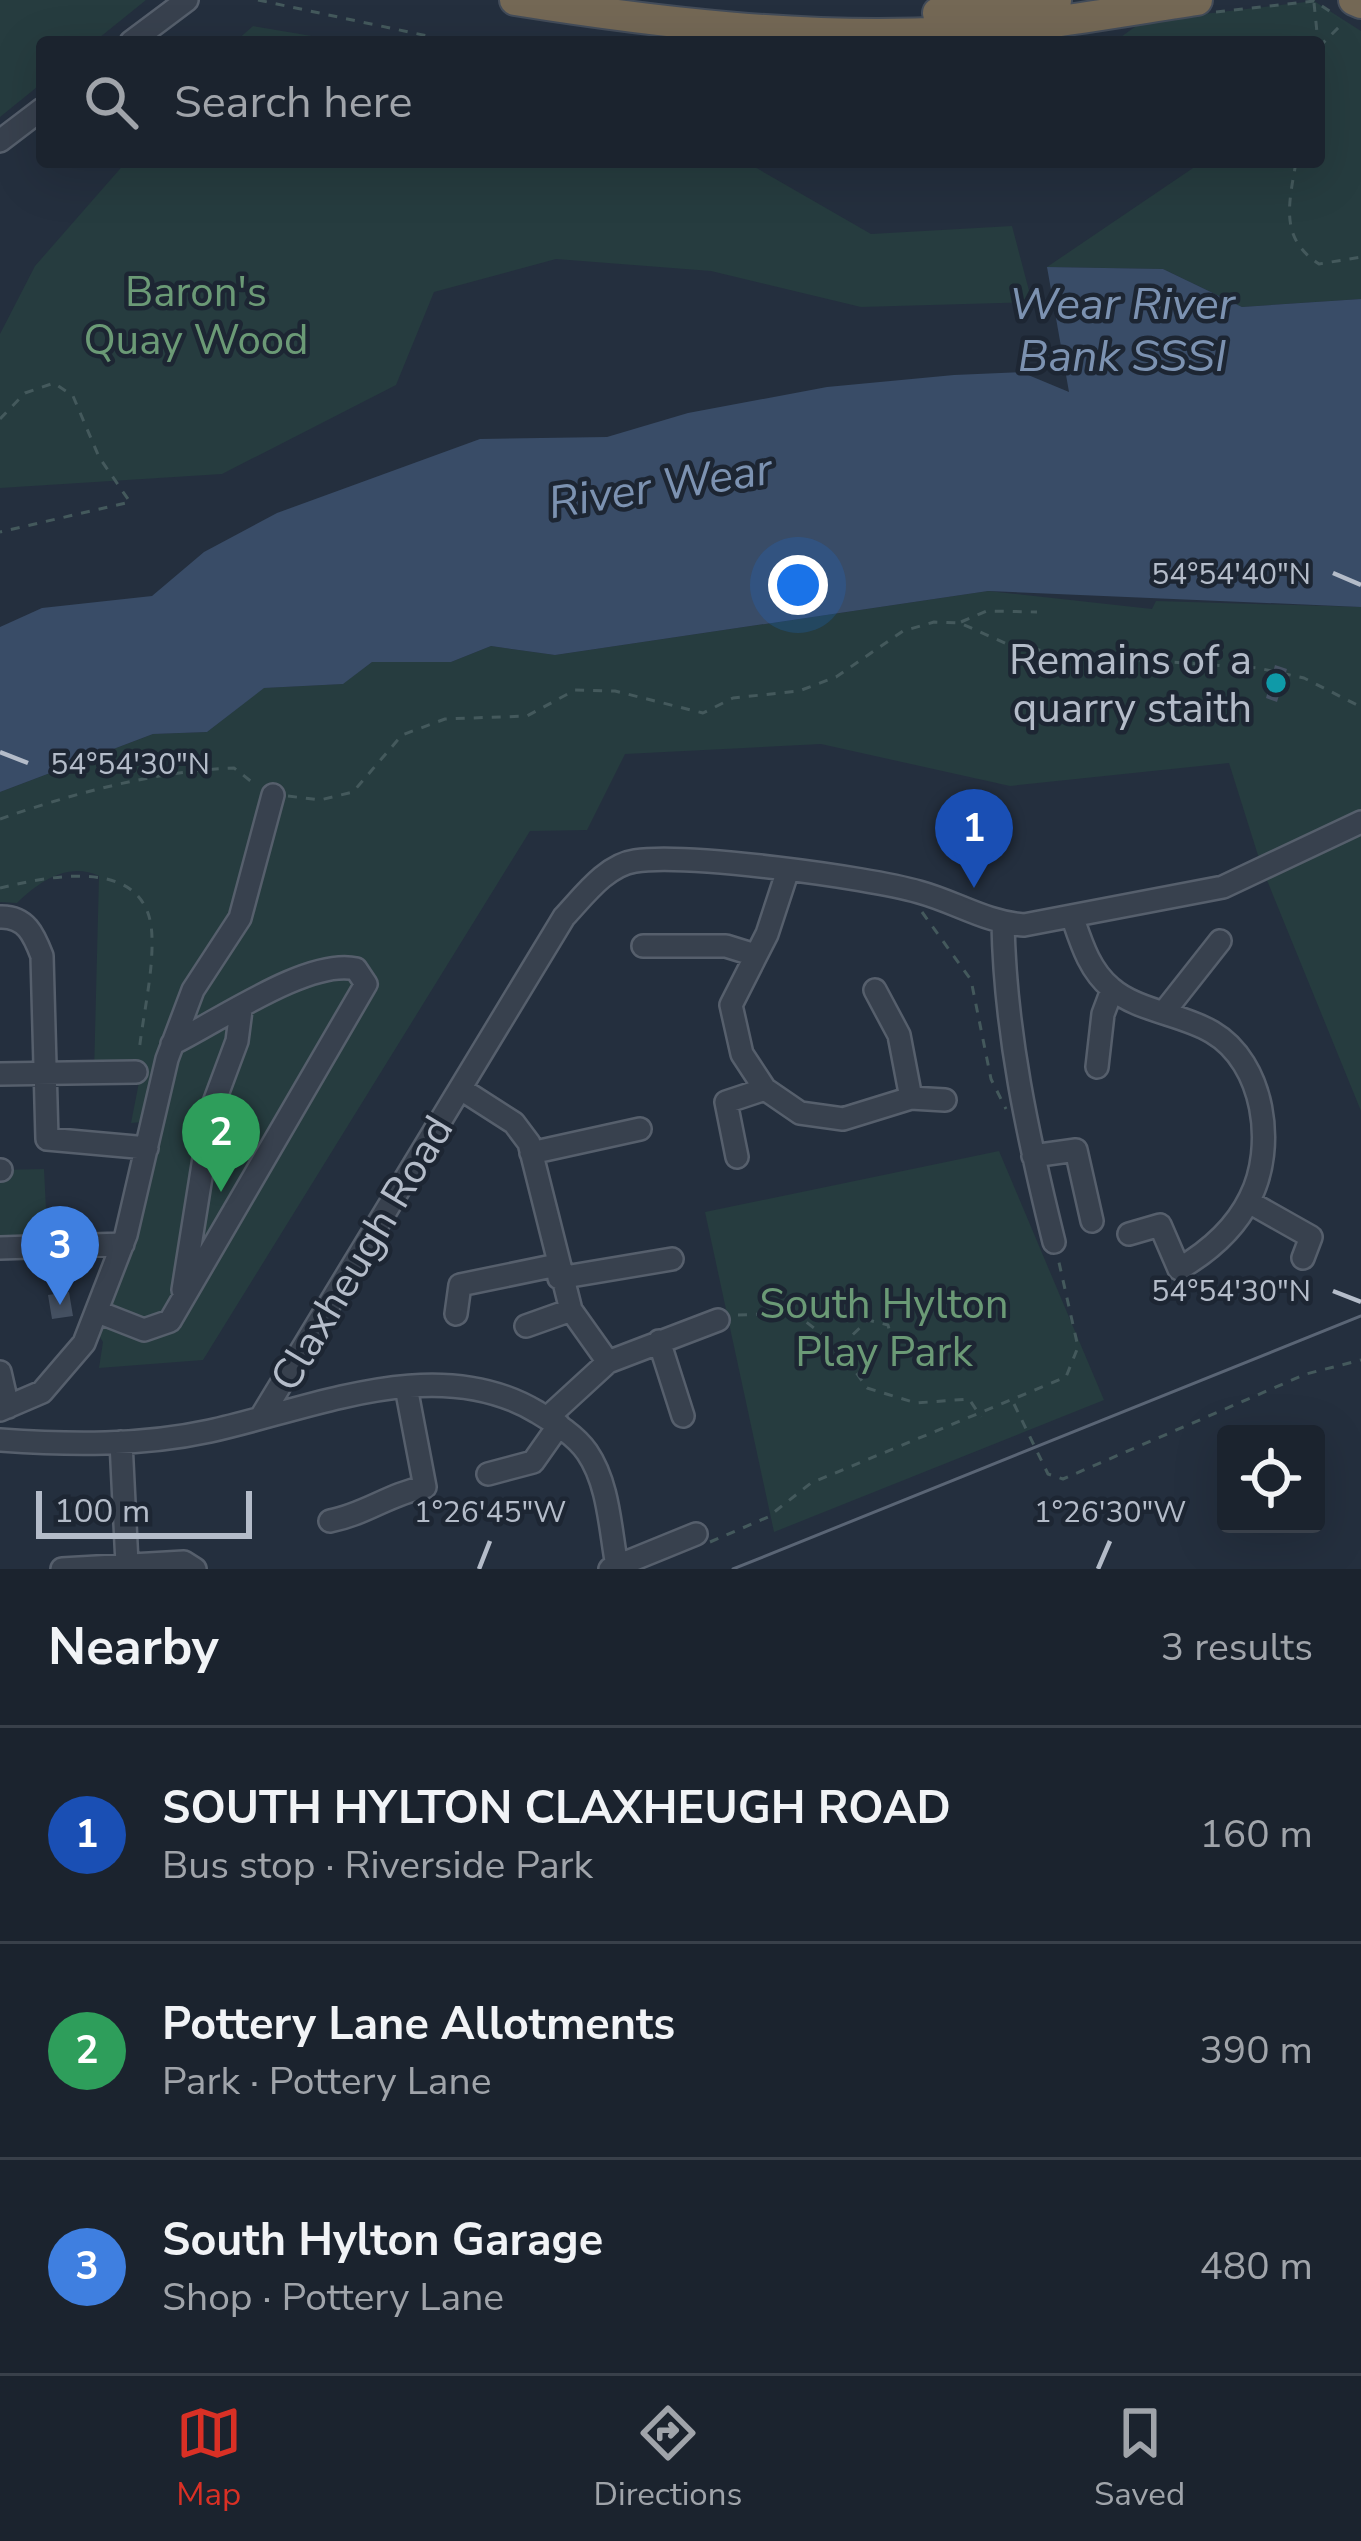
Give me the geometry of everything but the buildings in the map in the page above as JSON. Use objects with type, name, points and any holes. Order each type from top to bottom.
[{"type":"highway","points":[[515,0],[705,26],[910,33],[993,30],[1197,0]]},
{"type":"highway","points":[[645,0],[838,13],[1056,0]]},
{"type":"street","points":[[139,36],[187,0]]},
{"type":"street","points":[[0,141],[36,114]]},
{"type":"street","points":[[0,1372],[4,1408],[42,1393],[66,1367],[98,1312],[123,1244],[172,1044],[193,990],[240,918],[274,795]]},
{"type":"street","points":[[945,1100],[910,1099],[843,1119],[800,1112],[765,1089],[742,1054],[731,1005],[788,873],[906,890],[1003,923],[1072,916],[1223,887],[1361,822]]},
{"type":"street","name":"Claxheugh Road","points":[[261,1418],[564,917],[600,879],[633,861],[788,873]]},
{"type":"street","points":[[1072,916],[1090,964],[1112,990],[1216,1034],[1244,1063],[1255,1084],[1263,1142],[1249,1202],[1220,1240],[1179,1269],[1160,1225],[1129,1234]]},
{"type":"street","points":[[0,917],[12,917],[32,930],[42,956],[47,1139],[147,1148]]},
{"type":"street","points":[[1003,923],[1004,990],[1025,1124],[1054,1242]]},
{"type":"street","points":[[1165,1012],[1220,941]]},
{"type":"street","points":[[644,946],[726,946],[755,955]]},
{"type":"street","points":[[98,1312],[144,1330],[170,1321],[366,983],[356,969],[327,967],[300,974],[172,1044]]},
{"type":"street","points":[[875,990],[899,1035],[910,1099]]},
{"type":"street","points":[[1097,1067],[1103,1014],[1112,990]]},
{"type":"street","points":[[178,1308],[212,1108],[237,1041],[241,1010]]},
{"type":"street","points":[[0,1074],[136,1072]]},
{"type":"street","name":"Claxheugh Road","points":[[461,1089],[514,1123],[531,1153],[571,1310],[608,1362]]},
{"type":"street","points":[[737,1157],[726,1102],[765,1089]]},
{"type":"street","points":[[531,1153],[640,1129]]},
{"type":"street","points":[[1033,1156],[1076,1150],[1092,1221]]},
{"type":"street","points":[[1249,1202],[1311,1237],[1303,1258]]},
{"type":"street","points":[[0,1248],[123,1244]]},
{"type":"street","points":[[457,1315],[460,1285],[672,1259]]},
{"type":"street","points":[[526,1326],[571,1310]]},
{"type":"street","points":[[488,1474],[532,1462],[553,1422],[608,1362],[718,1320]]},
{"type":"street","points":[[658,1341],[683,1416]]},
{"type":"street","points":[[0,1440],[121,1442],[207,1432],[406,1387],[478,1386],[553,1422],[587,1452],[603,1487],[614,1568],[696,1534]]},
{"type":"street","points":[[330,1521],[366,1514],[388,1494],[425,1487],[406,1387]]},
{"type":"street","points":[[121,1442],[127,1564]]},
{"type":"street","points":[[62,1569],[184,1562],[196,1569]]},
{"type":"path","points":[[258,0],[428,36]]},
{"type":"path","points":[[1314,1],[1318,36]]},
{"type":"path","points":[[1325,38],[1353,8]]},
{"type":"path","points":[[1295,168],[1288,218],[1291,237],[1319,264],[1334,266],[1361,257]]},
{"type":"path","points":[[0,418],[25,393],[54,383],[73,396],[99,457],[130,502],[0,532]]},
{"type":"path","points":[[0,819],[127,783],[204,769],[235,768],[274,795],[320,800],[352,792],[402,735],[445,719],[527,716],[575,690],[615,691],[703,713],[733,698],[799,691],[836,677],[903,631],[960,622],[987,611],[1037,612]]},
{"type":"path","points":[[960,622],[1006,644],[1066,655],[1281,673],[1304,678],[1361,707]]},
{"type":"path","points":[[0,889],[90,871],[128,890],[148,915],[152,938],[136,1072]]},
{"type":"path","points":[[906,890],[971,980],[991,1079],[1010,1118],[1025,1124]]},
{"type":"path","points":[[769,1517],[811,1484],[981,1417],[1066,1377],[1078,1347],[1054,1242]]},
{"type":"path","points":[[718,1320],[750,1312],[795,1313],[839,1348],[867,1388],[916,1403],[969,1399],[981,1417]]},
{"type":"path","points":[[839,1348],[868,1320],[888,1325],[890,1333]]},
{"type":"path","points":[[1013,1402],[1048,1474],[1063,1479],[1306,1374],[1361,1360]]},
{"type":"green space","points":[[0,0],[146,0],[101,36],[36,36],[36,88],[0,117]]},
{"type":"green space","points":[[1314,1],[1361,31],[1361,299],[1242,307],[1163,269],[1047,267],[1193,168],[1325,168],[1325,36],[1122,36],[1143,21]]},
{"type":"green space","points":[[253,26],[312,36],[242,36]]},
{"type":"green space","name":"Baron's Quay Wood","points":[[121,168],[756,168],[871,234],[1012,226],[1032,302],[861,307],[711,271],[556,259],[434,292],[396,385],[222,474],[0,488],[0,334],[35,266]]},
{"type":"green space","points":[[988,591],[1152,609],[1156,601],[1361,607],[1361,1111],[1262,868],[1229,763],[1010,786],[821,744],[625,754],[587,830],[530,831],[203,1360],[99,1368],[103,1342],[92,1325],[152,1121],[131,1123],[141,1072],[94,1073],[99,876],[65,872],[44,881],[17,903],[0,902],[0,792],[153,734],[207,732],[263,688],[342,684],[372,662],[451,662],[491,646],[555,655]]},
{"type":"green space","name":"South Hylton Play Park","points":[[999,1151],[1104,1400],[774,1532],[705,1212]]},
{"type":"green space","points":[[44,1169],[48,1249],[0,1248],[0,1170]]},
{"type":"water","points":[[1047,267],[1163,269],[1242,307],[1361,299],[1361,607],[988,591],[555,655],[491,646],[451,662],[372,662],[343,684],[264,688],[207,732],[153,734],[0,792],[0,627],[42,608],[152,596],[204,552],[277,513],[480,439],[607,437],[688,413],[827,387],[954,375],[1021,372],[1069,392]]},
{"type":"tram line","points":[[733,1569],[1361,1316]]},
{"type":"place","name":"Remains of a quarry staith","points":[[1276,683]]},
{"type":"place","name":"SOUTH HYLTON CLAXHEUGH ROAD","points":[[974,888]]},
{"type":"place","name":"Pottery Lane Allotments","points":[[221,1192]]},
{"type":"place","name":"South Hylton Garage","points":[[60,1305]]},
{"type":"water label","name":"Wear River Bank SSSI","points":[[1122,329]]},
{"type":"water label","name":"River Wear","points":[[660,485]]}]
